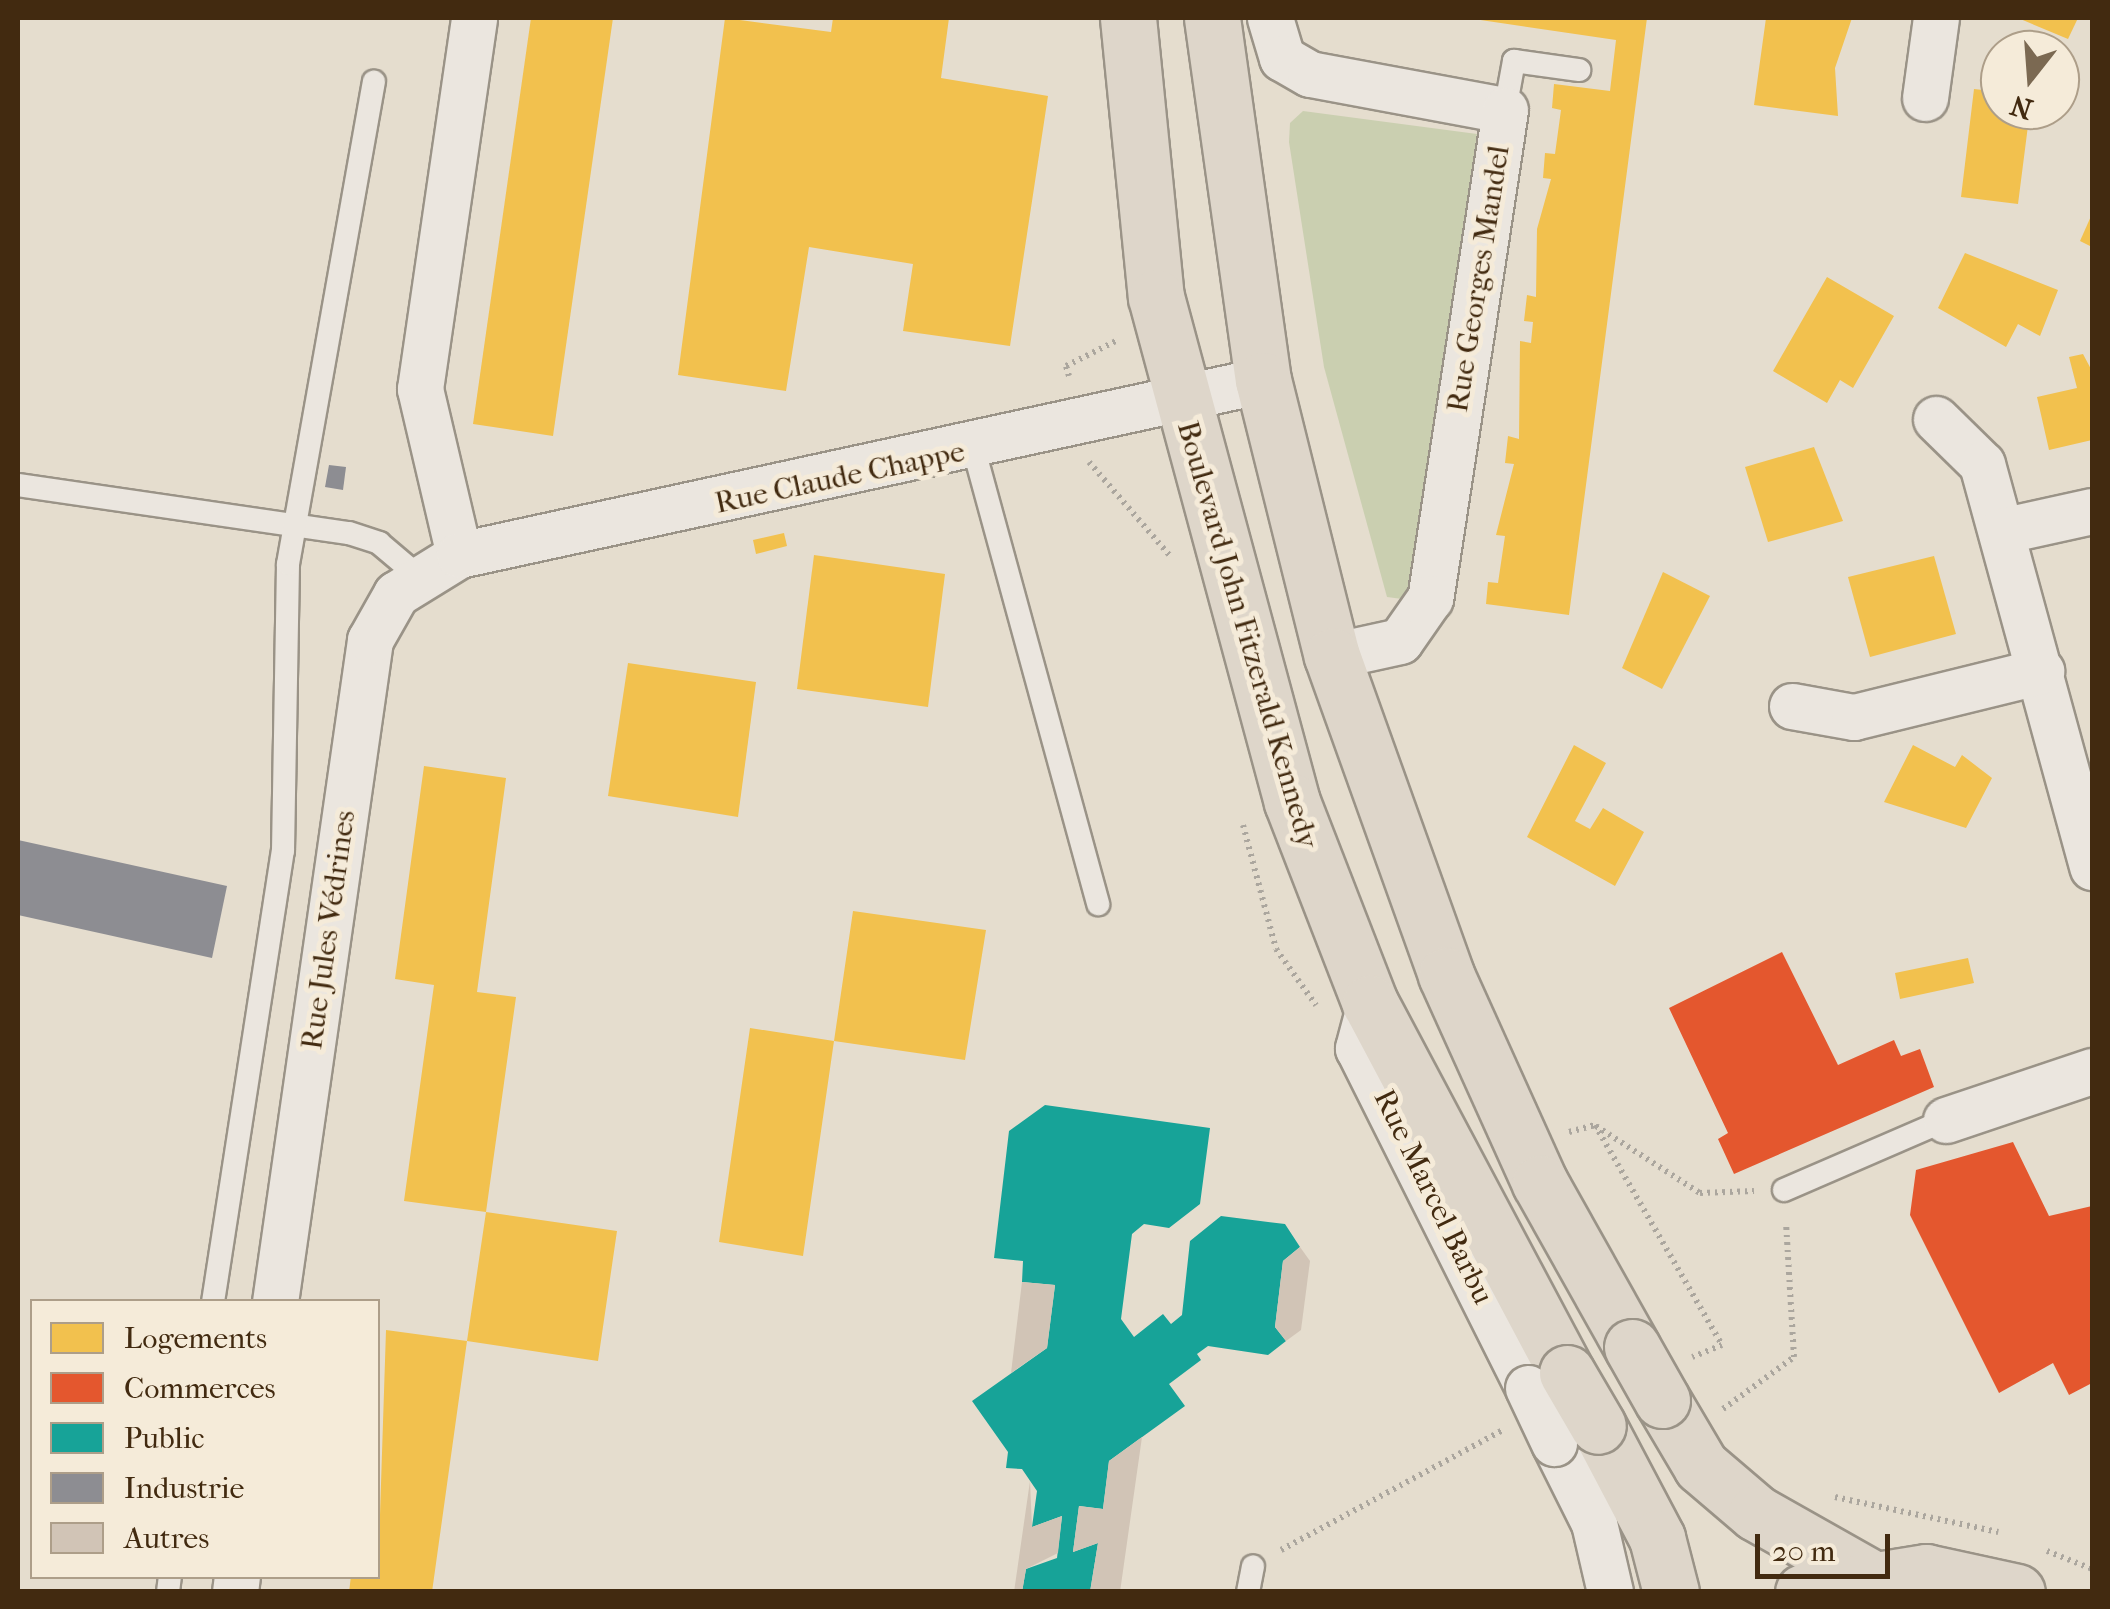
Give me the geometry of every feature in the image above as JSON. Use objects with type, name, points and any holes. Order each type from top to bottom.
[{"type":"main road","name":"Boulevard John Fitzerald Kennedy","points":[[1128,18],[1156,297],[1178,400],[1292,802],[1364,1026],[1576,1434],[1658,1538],[1671,1592]]},
{"type":"main road","points":[[1212,18],[1263,380],[1332,656],[1446,975],[1540,1183],[1632,1347],[1686,1401],[1701,1466],[1756,1513],[1866,1574]]},
{"type":"main road","points":[[1803,1592],[1866,1574],[2029,1570]]},
{"type":"street","points":[[459,556],[420,390],[474,18]]},
{"type":"street","points":[[1925,98],[1936,18]]},
{"type":"street","points":[[1218,76],[1276,38]]},
{"type":"street","name":"Rue Georges Mandel","points":[[1276,38],[1341,85],[1506,110],[1430,598],[1400,641],[1332,656]]},
{"type":"street","name":"Rue Claude Chappe","points":[[418,576],[459,556],[974,450],[1263,380]]},
{"type":"street","points":[[1936,419],[1982,464],[2092,867]]},
{"type":"street","points":[[2002,531],[2092,511]]},
{"type":"street","name":"Rue Jules Védrines","points":[[275,1299],[370,640],[418,576]]},
{"type":"street","points":[[1792,706],[1854,716],[2041,671]]},
{"type":"street","points":[[1946,1120],[2092,1072]]},
{"type":"street","points":[[1576,1434],[1610,1592]]},
{"type":"lane","points":[[1506,110],[1514,61],[1580,70]]},
{"type":"lane","points":[[213,1299],[283,851],[288,564],[374,82]]},
{"type":"lane","points":[[974,450],[1098,904]]},
{"type":"lane","points":[[18,484],[296,526],[379,543],[418,576]]},
{"type":"lane","points":[[1784,1190],[1946,1120]]},
{"type":"lane","points":[[1248,1592],[1253,1566]]},
{"type":"path","points":[[1081,424],[1090,467],[1160,536],[1175,564]]},
{"type":"path","points":[[1238,803],[1276,949],[1294,982],[1364,1026]]},
{"type":"path","points":[[1594,1125],[1700,1193],[1784,1190],[1794,1357],[1718,1413]]},
{"type":"path","points":[[1686,1401],[1718,1413],[1729,1425]]},
{"type":"path","points":[[1816,1490],[2006,1534]]},
{"type":"path","points":[[2029,1570],[2092,1569]]},
{"type":"green space","points":[[1303,111],[1477,134],[1410,600],[1387,597],[1324,367],[1289,142],[1290,123]]},
{"type":"building: Logements","points":[[531,18],[613,18],[553,436],[473,424]]},
{"type":"building: Logements","points":[[725,18],[831,32],[833,18],[949,18],[941,78],[1048,96],[1010,346],[903,331],[913,264],[809,247],[786,391],[678,375]]},
{"type":"building: Logements","points":[[1467,18],[1647,18],[1569,615],[1486,604],[1488,582],[1498,583],[1505,536],[1496,535],[1514,464],[1505,463],[1508,436],[1519,439],[1520,341],[1531,343],[1533,322],[1524,321],[1527,295],[1536,297],[1537,229],[1551,179],[1543,178],[1545,153],[1555,154],[1561,110],[1552,108],[1554,84],[1610,91],[1616,40]]},
{"type":"building: Logements","points":[[1766,18],[1852,18],[1835,68],[1838,116],[1754,105]]},
{"type":"building: Logements","points":[[2018,18],[2078,18],[2072,30],[2047,30]]},
{"type":"building: Logements","points":[[1974,89],[1980,90],[1980,130],[2027,130],[2018,204],[1961,197]]},
{"type":"building: Logements","points":[[2092,214],[2092,247],[2080,241]]},
{"type":"building: Logements","points":[[1965,253],[2058,290],[2040,336],[2018,324],[2006,347],[1938,308]]},
{"type":"building: Logements","points":[[1827,277],[1894,316],[1853,388],[1840,380],[1827,403],[1773,371]]},
{"type":"building: Logements","points":[[2083,354],[2092,371],[2092,440],[2049,450],[2037,397],[2077,388],[2069,357]]},
{"type":"building: Logements","points":[[1814,447],[1843,521],[1768,542],[1745,467]]},
{"type":"building: Logements","points":[[784,533],[787,546],[756,554],[753,540]]},
{"type":"building: Logements","points":[[814,555],[945,574],[928,707],[797,689]]},
{"type":"building: Logements","points":[[1934,556],[1956,634],[1870,657],[1848,577]]},
{"type":"building: Logements","points":[[1663,572],[1710,596],[1662,689],[1622,668]]},
{"type":"building: Logements","points":[[628,663],[756,682],[738,817],[608,796]]},
{"type":"building: Logements","points":[[1574,745],[1606,763],[1575,821],[1590,829],[1603,808],[1644,832],[1615,886],[1527,837]]},
{"type":"building: Logements","points":[[1913,745],[1955,767],[1962,755],[1992,778],[1966,828],[1884,802]]},
{"type":"building: Logements","points":[[424,766],[506,778],[477,992],[516,997],[486,1212],[404,1201],[434,985],[395,979]]},
{"type":"building: Logements","points":[[853,911],[986,930],[965,1060],[834,1041]]},
{"type":"building: Logements","points":[[1968,958],[1974,983],[1900,999],[1895,973]]},
{"type":"building: Logements","points":[[750,1028],[834,1041],[803,1256],[719,1242]]},
{"type":"building: Logements","points":[[486,1212],[617,1231],[598,1361],[467,1341]]},
{"type":"building: Logements","points":[[386,1330],[467,1341],[432,1592],[349,1592],[351,1579],[380,1579]]},
{"type":"building: Commerces","points":[[1782,952],[1838,1065],[1894,1040],[1901,1056],[1920,1049],[1934,1087],[1734,1174],[1718,1139],[1728,1133],[1669,1008]]},
{"type":"building: Commerces","points":[[2013,1142],[2049,1216],[2092,1206],[2092,1383],[2069,1395],[2053,1363],[1999,1393],[1910,1215],[1916,1170]]},
{"type":"building: Public","points":[[1045,1105],[1210,1128],[1200,1204],[1169,1228],[1144,1224],[1132,1234],[1121,1319],[1134,1337],[1163,1314],[1171,1324],[1182,1315],[1190,1241],[1221,1216],[1285,1224],[1300,1247],[1283,1261],[1275,1327],[1286,1341],[1268,1355],[1208,1346],[1197,1354],[1201,1360],[1169,1384],[1185,1406],[1109,1461],[1103,1509],[1079,1506],[1073,1552],[1098,1543],[1090,1592],[1022,1592],[1026,1569],[1057,1558],[1062,1516],[1032,1527],[1037,1491],[1022,1469],[1006,1468],[1008,1452],[972,1401],[1047,1348],[1055,1285],[1022,1282],[1023,1261],[994,1258],[1009,1131]]},
{"type":"building: Industrie","points":[[329,465],[346,467],[343,490],[325,487]]},
{"type":"building: Industrie","points":[[18,840],[227,886],[212,958],[18,915]]},
{"type":"building: Autres","points":[[1300,1247],[1310,1261],[1301,1330],[1286,1341],[1275,1327],[1283,1261]]},
{"type":"building: Autres","points":[[1022,1282],[1055,1285],[1047,1348],[1011,1373]]},
{"type":"building: Autres","points":[[1142,1437],[1120,1592],[1090,1592],[1098,1543],[1073,1552],[1079,1506],[1103,1509],[1109,1461]]},
{"type":"building: Autres","points":[[1030,1481],[1032,1527],[1062,1516],[1058,1553],[1026,1569],[1022,1592],[1014,1592]]}]
